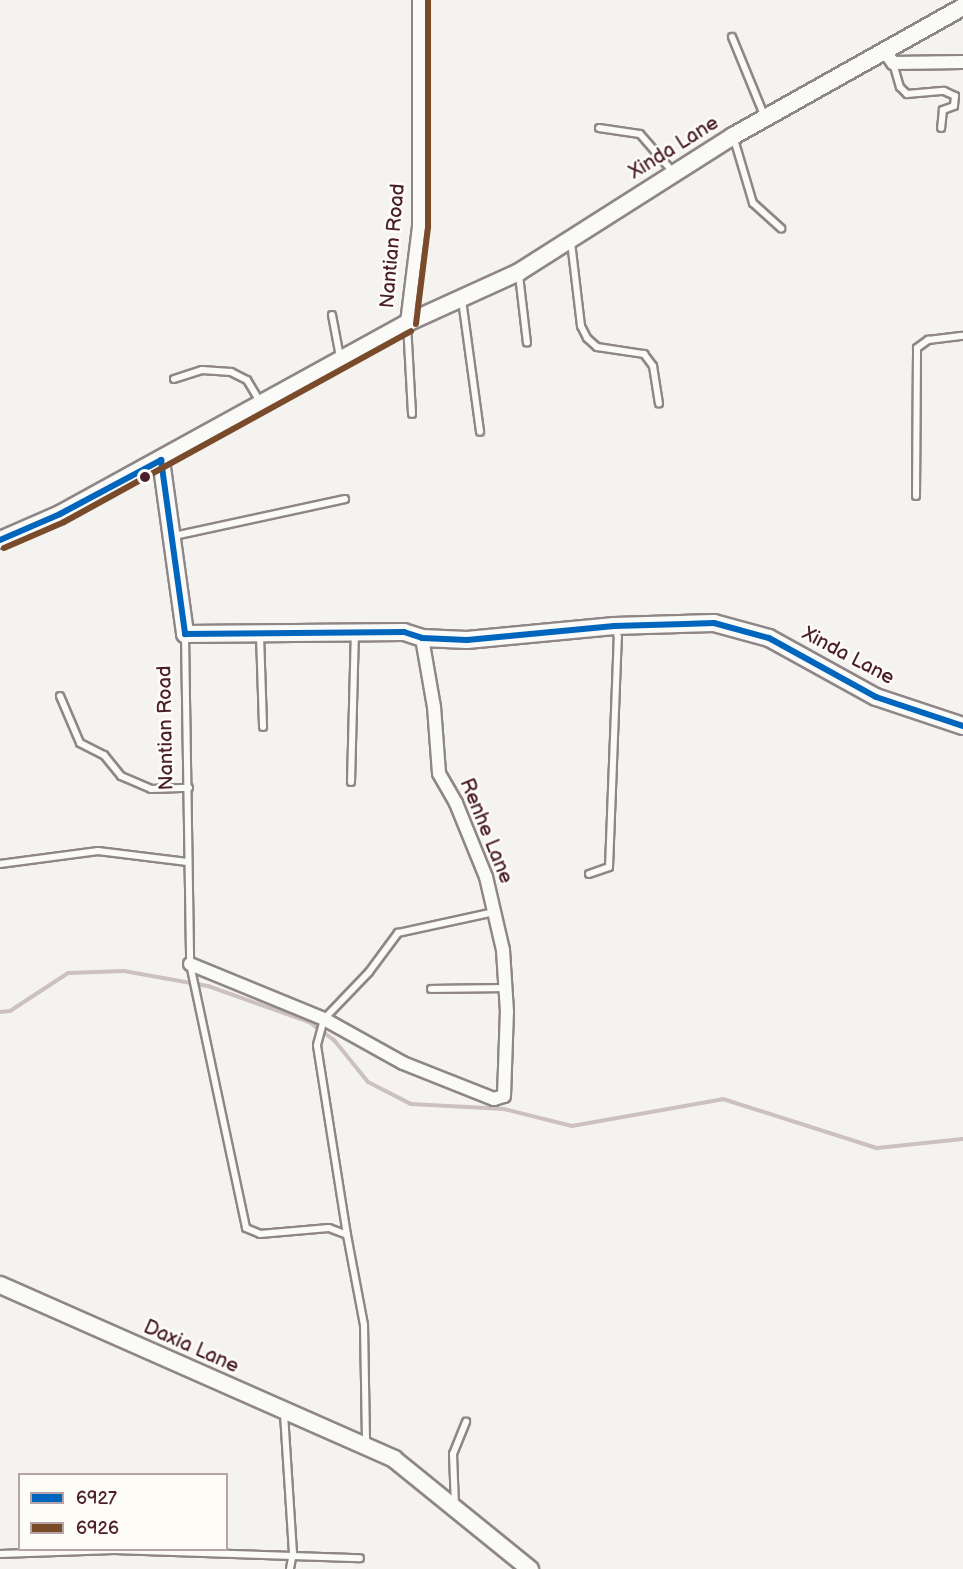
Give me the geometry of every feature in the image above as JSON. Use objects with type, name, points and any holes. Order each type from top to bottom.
[{"type":"street","name":"Nantian Road","points":[[0,540],[60,514],[407,323],[419,227],[419,0]]},
{"type":"street","name":"Xinda Lane","points":[[407,323],[462,300],[519,272],[733,136],[888,57],[963,6]]},
{"type":"street","points":[[888,57],[963,62]]},
{"type":"street","name":"Nantian Road","points":[[161,460],[185,634]]},
{"type":"street","name":"Xinda Lane","points":[[614,626],[714,623],[769,638],[876,697],[963,726]]},
{"type":"street","points":[[185,634],[404,632],[422,638],[467,640],[614,626]]},
{"type":"street","name":"Renhe Lane","points":[[422,638],[434,707],[439,773],[456,802],[482,867],[494,912]]},
{"type":"street","points":[[190,964],[323,1022],[403,1063],[494,1099],[504,1096],[506,988],[494,912]]},
{"type":"street","name":"Daxia Lane","points":[[0,1285],[394,1459],[530,1569]]},
{"type":"lane","points":[[732,37],[765,119]]},
{"type":"lane","points":[[888,57],[900,87],[907,94],[944,91],[955,96],[954,106],[943,110],[941,128]]},
{"type":"lane","points":[[599,128],[640,134],[673,172]]},
{"type":"lane","points":[[733,136],[753,203],[781,228]]},
{"type":"lane","points":[[570,240],[581,326],[587,338],[597,347],[644,354],[653,366],[659,404]]},
{"type":"lane","points":[[519,272],[527,343]]},
{"type":"lane","points":[[462,300],[480,432]]},
{"type":"lane","points":[[332,315],[341,360]]},
{"type":"lane","points":[[407,323],[412,414]]},
{"type":"lane","points":[[915,496],[917,348],[928,340],[963,336]]},
{"type":"lane","points":[[174,379],[202,370],[231,372],[247,380],[261,404]]},
{"type":"lane","points":[[173,536],[345,499]]},
{"type":"lane","points":[[589,874],[609,867],[618,637],[614,626]]},
{"type":"lane","points":[[351,782],[355,633]]},
{"type":"lane","name":"Nantian Road","points":[[185,634],[190,964],[246,1228],[260,1234],[329,1228],[347,1235]]},
{"type":"lane","points":[[260,634],[263,727]]},
{"type":"lane","points":[[60,696],[80,743],[104,755],[121,776],[151,789],[189,788]]},
{"type":"lane","points":[[0,864],[98,851],[187,862]]},
{"type":"lane","name":"Renhe Lane","points":[[347,1235],[317,1045],[323,1022],[369,972],[398,933],[494,912]]},
{"type":"lane","points":[[431,989],[506,988]]},
{"type":"lane","points":[[347,1235],[364,1326],[366,1446]]},
{"type":"lane","points":[[284,1410],[293,1553],[290,1569]]},
{"type":"lane","points":[[455,1509],[453,1454],[466,1422]]},
{"type":"lane","points":[[0,1554],[86,1551]]},
{"type":"lane","points":[[174,1551],[293,1553],[360,1558]]},
{"type":"waterway","points":[[0,1012],[10,1011],[68,973],[124,971],[208,986],[309,1022],[334,1040],[368,1082],[411,1104],[504,1109],[572,1126],[723,1099],[877,1148],[963,1139]]},
{"type":"transit line","name":"6926","points":[[416,324],[428,227],[428,0]]},
{"type":"transit line","name":"6926","points":[[4,548],[64,522],[411,331]]},
{"type":"transit line","name":"6927","points":[[161,460],[185,634]]},
{"type":"transit line","name":"6927","points":[[0,540],[60,514],[161,460]]},
{"type":"transit line","name":"6927","points":[[185,634],[404,632],[422,638],[467,640],[614,626],[714,623],[769,638],[876,697],[963,726]]}]
